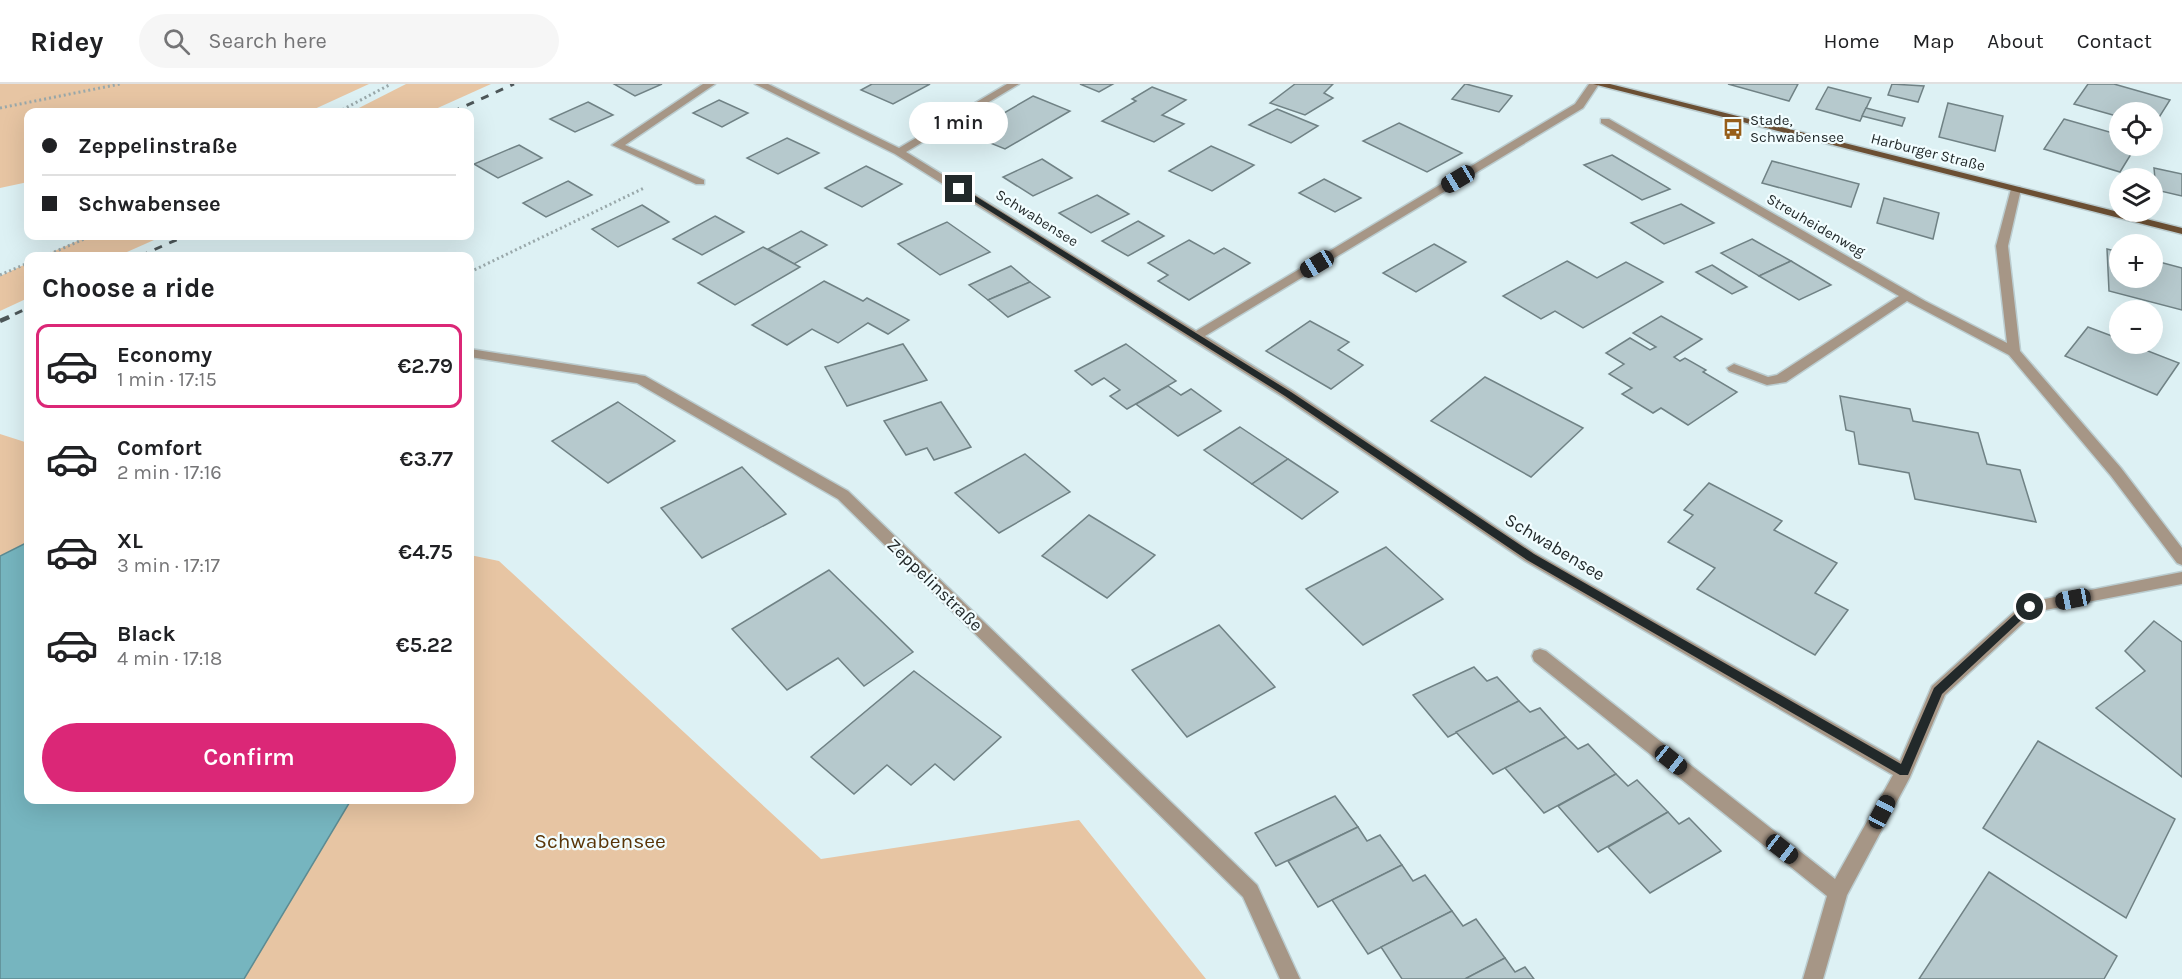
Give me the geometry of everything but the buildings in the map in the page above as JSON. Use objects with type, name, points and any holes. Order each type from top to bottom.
[{"type":"main road","name":"Harburger Straße","points":[[1596,84],[2182,231]]},
{"type":"street","points":[[700,182],[617,145],[710,84]]},
{"type":"street","name":"Schwabensee","points":[[760,84],[899,152],[1288,394],[1530,557],[1904,772]]},
{"type":"street","points":[[899,152],[1014,84]]},
{"type":"street","points":[[1196,336],[1579,106],[1596,84]]},
{"type":"street","name":"Streuheidenweg","points":[[1605,121],[1907,296],[2014,352],[2116,472],[2182,559]]},
{"type":"street","points":[[2014,352],[2002,246],[2016,189]]},
{"type":"street","points":[[1734,368],[1767,381],[1781,379],[1907,296]]},
{"type":"street","name":"Zeppelinstraße","points":[[474,354],[640,379],[843,495],[1250,891],[1290,979]]},
{"type":"street","points":[[1813,979],[1838,893],[1904,772],[1938,691],[2030,607],[2182,578]]},
{"type":"street","points":[[1540,656],[1838,893]]},
{"type":"path","points":[[0,108],[120,84]]},
{"type":"path","points":[[346,108],[391,84]]},
{"type":"path","points":[[474,270],[677,172]]},
{"type":"path","points":[[54,252],[82,240]]},
{"type":"path","points":[[0,275],[24,265]]},
{"type":"green space","points":[[0,84],[369,84],[317,108],[24,108],[24,183],[0,188]]},
{"type":"green space","points":[[406,84],[491,84],[438,108],[359,108]]},
{"type":"green space","points":[[80,240],[154,240],[127,252],[52,252]]},
{"type":"green space","points":[[24,265],[24,300],[0,311],[0,276]]},
{"type":"green space","name":"Schwabensee","points":[[0,434],[24,442],[24,804],[474,804],[474,556],[499,561],[821,859],[1079,820],[1206,979],[0,979]]},
{"type":"water","points":[[24,544],[24,804],[349,804],[244,979],[0,979],[0,556]]},
{"type":"railway","points":[[461,108],[514,84]]},
{"type":"railway","points":[[149,252],[176,240]]},
{"type":"railway","points":[[15,314],[24,310]]},
{"type":"railway","points":[[0,321],[18,313]]},
{"type":"place","name":"Stade, Schwabensee","points":[[1733,129]]},
{"type":"route","points":[[959,189],[1288,394],[1530,557],[1904,772],[1938,691],[2030,607]]}]
